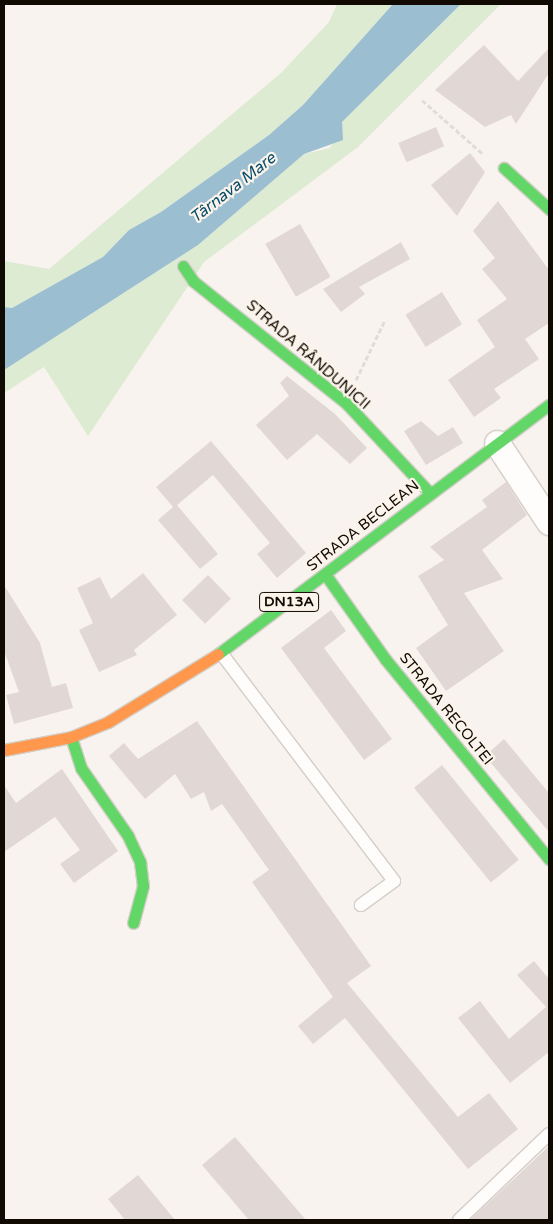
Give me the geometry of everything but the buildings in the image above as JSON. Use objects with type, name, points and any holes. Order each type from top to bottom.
[{"type":"street","points":[[504,168],[549,209]]},
{"type":"street","name":"STRADA RÂNDUNICII","points":[[183,266],[193,281],[346,403],[430,493]]},
{"type":"street","name":"STRADA BECLEAN","points":[[4,750],[71,737],[108,722],[221,653],[430,493],[549,405]]},
{"type":"street","points":[[497,443],[549,522]]},
{"type":"street","name":"STRADA RECOLTEI","points":[[325,574],[386,660],[549,860]]},
{"type":"street","points":[[71,737],[81,768],[128,836],[140,862],[144,886],[133,923]]},
{"type":"lane","points":[[221,653],[394,881],[361,905]]},
{"type":"lane","points":[[459,1220],[510,1167],[549,1134]]},
{"type":"path","points":[[422,100],[462,139],[504,168]]},
{"type":"path","points":[[346,403],[385,320]]},
{"type":"green space","points":[[337,4],[393,4],[303,105],[269,135],[161,212],[129,230],[103,257],[12,308],[4,307],[4,261],[49,269],[282,72],[329,22]]},
{"type":"green space","points":[[461,4],[501,4],[358,147],[204,262],[88,436],[44,367],[4,393],[4,370],[198,245],[304,154],[330,148],[342,122]]},
{"type":"water","name":"Târnava Mare","points":[[393,4],[461,4],[342,122],[343,140],[304,154],[198,245],[4,370],[4,307],[12,308],[103,257],[129,230],[161,212],[269,135],[303,105]]},
{"type":"traffic: fast","points":[[504,168],[549,209]]},
{"type":"traffic: fast","points":[[183,266],[193,281],[346,403],[430,493]]},
{"type":"traffic: fast","points":[[218,654],[549,405]]},
{"type":"traffic: fast","points":[[325,574],[386,660],[549,859]]},
{"type":"traffic: fast","points":[[71,737],[81,768],[128,836],[140,862],[143,886],[133,923]]},
{"type":"traffic: slow","points":[[4,750],[71,737],[108,722],[218,654]]}]
